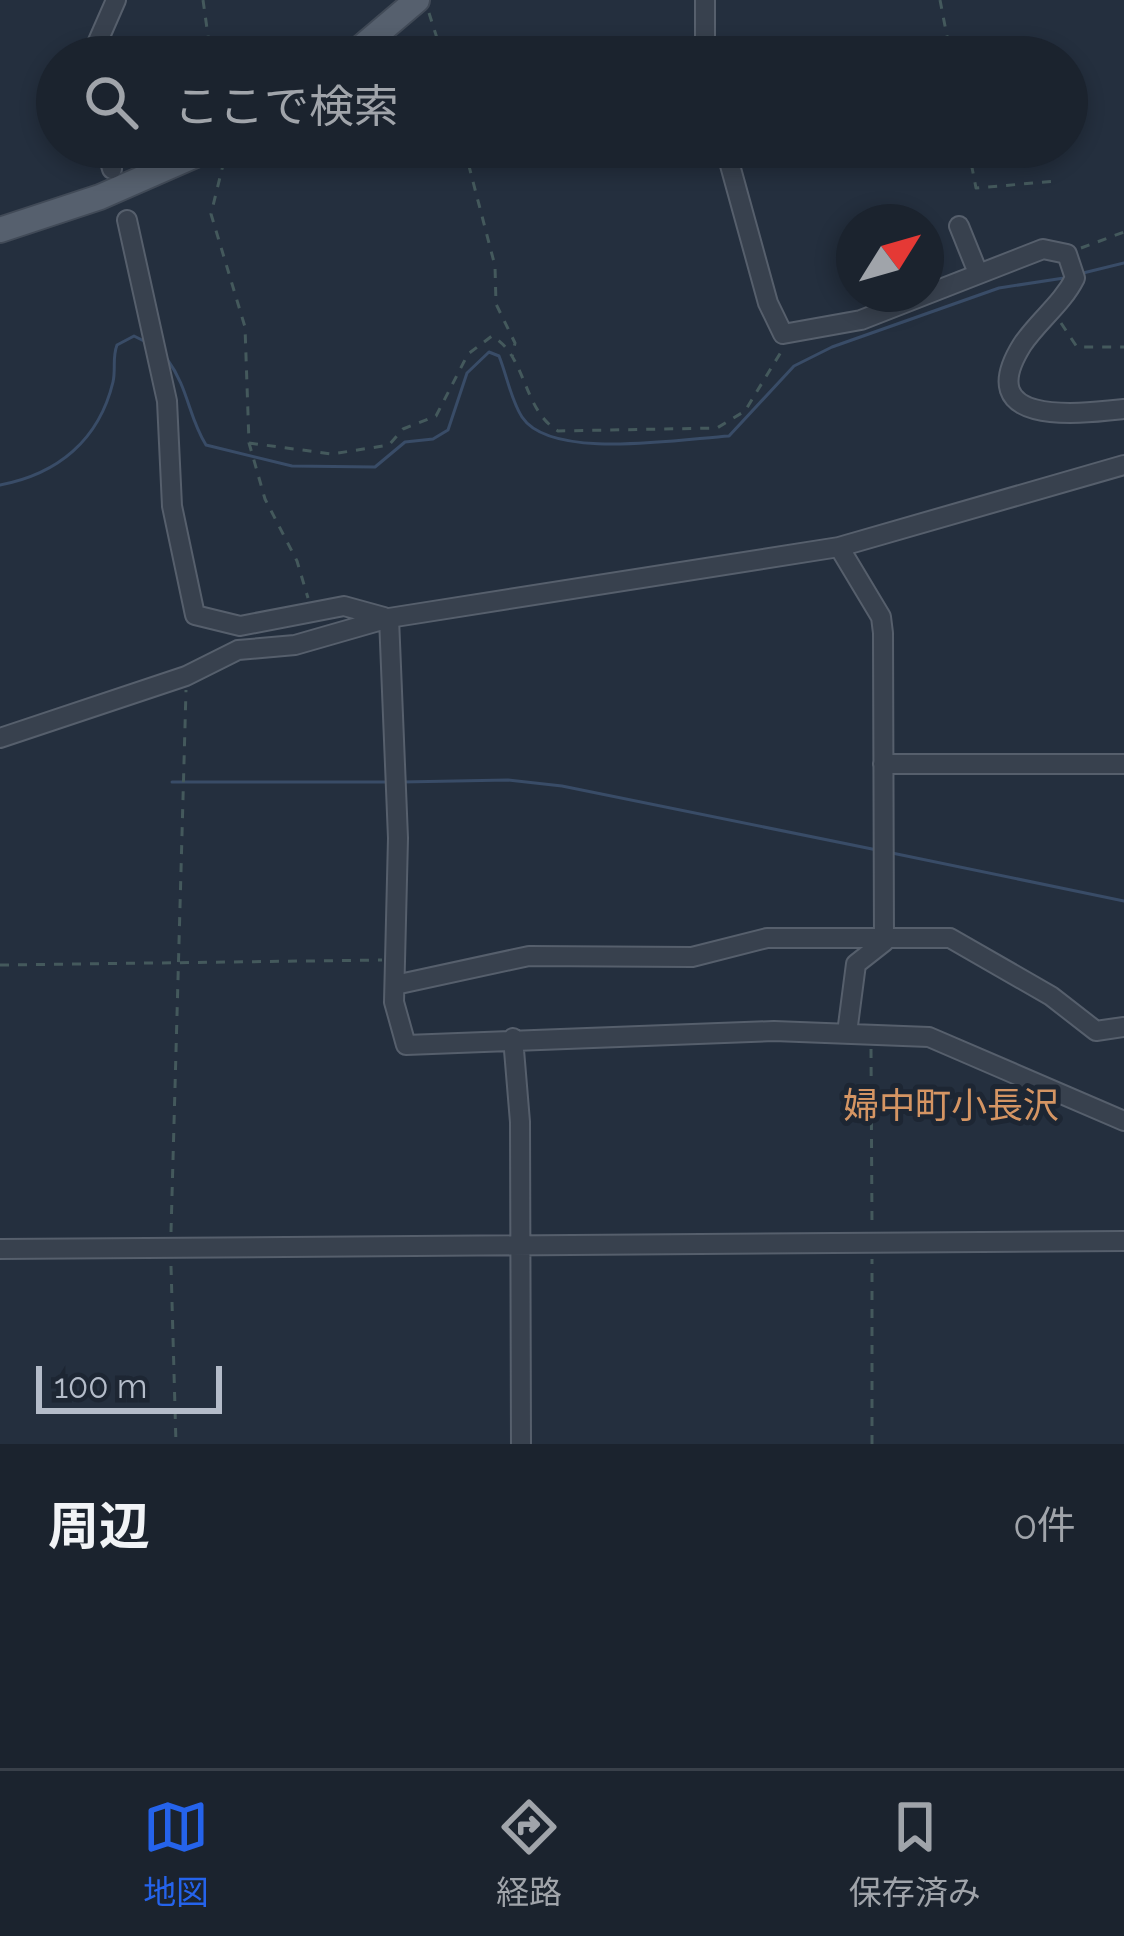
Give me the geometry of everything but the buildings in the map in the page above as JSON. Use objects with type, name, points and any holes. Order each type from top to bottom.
[{"type":"main road","points":[[376,36],[420,0]]},
{"type":"main road","points":[[0,230],[100,197],[166,168]]},
{"type":"street","points":[[100,36],[116,0]]},
{"type":"street","points":[[705,0],[705,36]]},
{"type":"street","points":[[731,168],[768,303],[783,334],[861,320],[1043,249],[1067,254],[1075,278],[1023,344],[1009,372],[1012,394],[1029,410],[1042,412],[1124,409]]},
{"type":"street","points":[[127,220],[166,401],[172,506],[190,605],[217,624],[240,626],[362,607],[389,618]]},
{"type":"street","points":[[959,226],[978,273]]},
{"type":"street","points":[[0,737],[186,676],[238,650],[295,645],[389,618],[839,547],[1124,465]]},
{"type":"street","points":[[839,547],[881,616],[884,942]]},
{"type":"street","points":[[389,618],[398,838],[395,986],[406,1045],[513,1038],[929,1037],[1124,1121]]},
{"type":"street","points":[[883,764],[1124,764]]},
{"type":"street","points":[[395,986],[529,956],[692,957],[767,938],[884,942],[950,938],[1051,996],[1096,1031],[1124,1027]]},
{"type":"street","points":[[847,1034],[856,964],[884,942]]},
{"type":"street","points":[[513,1038],[520,1122],[521,1444]]},
{"type":"street","points":[[0,1249],[1124,1241]]},
{"type":"path","points":[[203,0],[208,36]]},
{"type":"path","points":[[420,0],[434,36]]},
{"type":"path","points":[[940,0],[947,36]]},
{"type":"path","points":[[225,168],[212,197],[211,214],[245,327],[249,443],[277,529],[308,592],[308,613]]},
{"type":"path","points":[[470,168],[496,266],[496,304],[514,343],[512,359]]},
{"type":"path","points":[[972,168],[976,188],[1057,181]]},
{"type":"path","points":[[1067,254],[1124,232]]},
{"type":"path","points":[[1054,307],[1077,346],[1124,347]]},
{"type":"path","points":[[249,443],[332,454],[389,446],[403,429],[436,416],[468,354],[492,336],[506,345],[541,421],[558,431],[717,428],[745,411],[784,348],[783,334]]},
{"type":"path","points":[[176,1444],[171,1250],[186,676]]},
{"type":"path","points":[[0,965],[395,960]]},
{"type":"path","points":[[871,1035],[872,1444]]},
{"type":"waterway","points":[[1079,274],[1124,263]]},
{"type":"waterway","points":[[167,359],[206,445],[292,466],[375,467],[405,442],[433,439],[448,430],[467,373],[489,352],[499,356],[518,410],[537,431],[560,439],[618,444],[729,436],[794,366],[832,347],[999,288],[1064,278]]},
{"type":"waterway","points":[[0,485],[40,472],[73,451],[107,403],[117,345],[134,336],[146,342]]},
{"type":"waterway","points":[[402,782],[508,780],[562,786],[877,850]]},
{"type":"waterway","points":[[172,782],[386,782]]},
{"type":"waterway","points":[[892,853],[1124,901]]},
{"type":"district","name":"婦中町小長沢","points":[[951,1105]]}]
